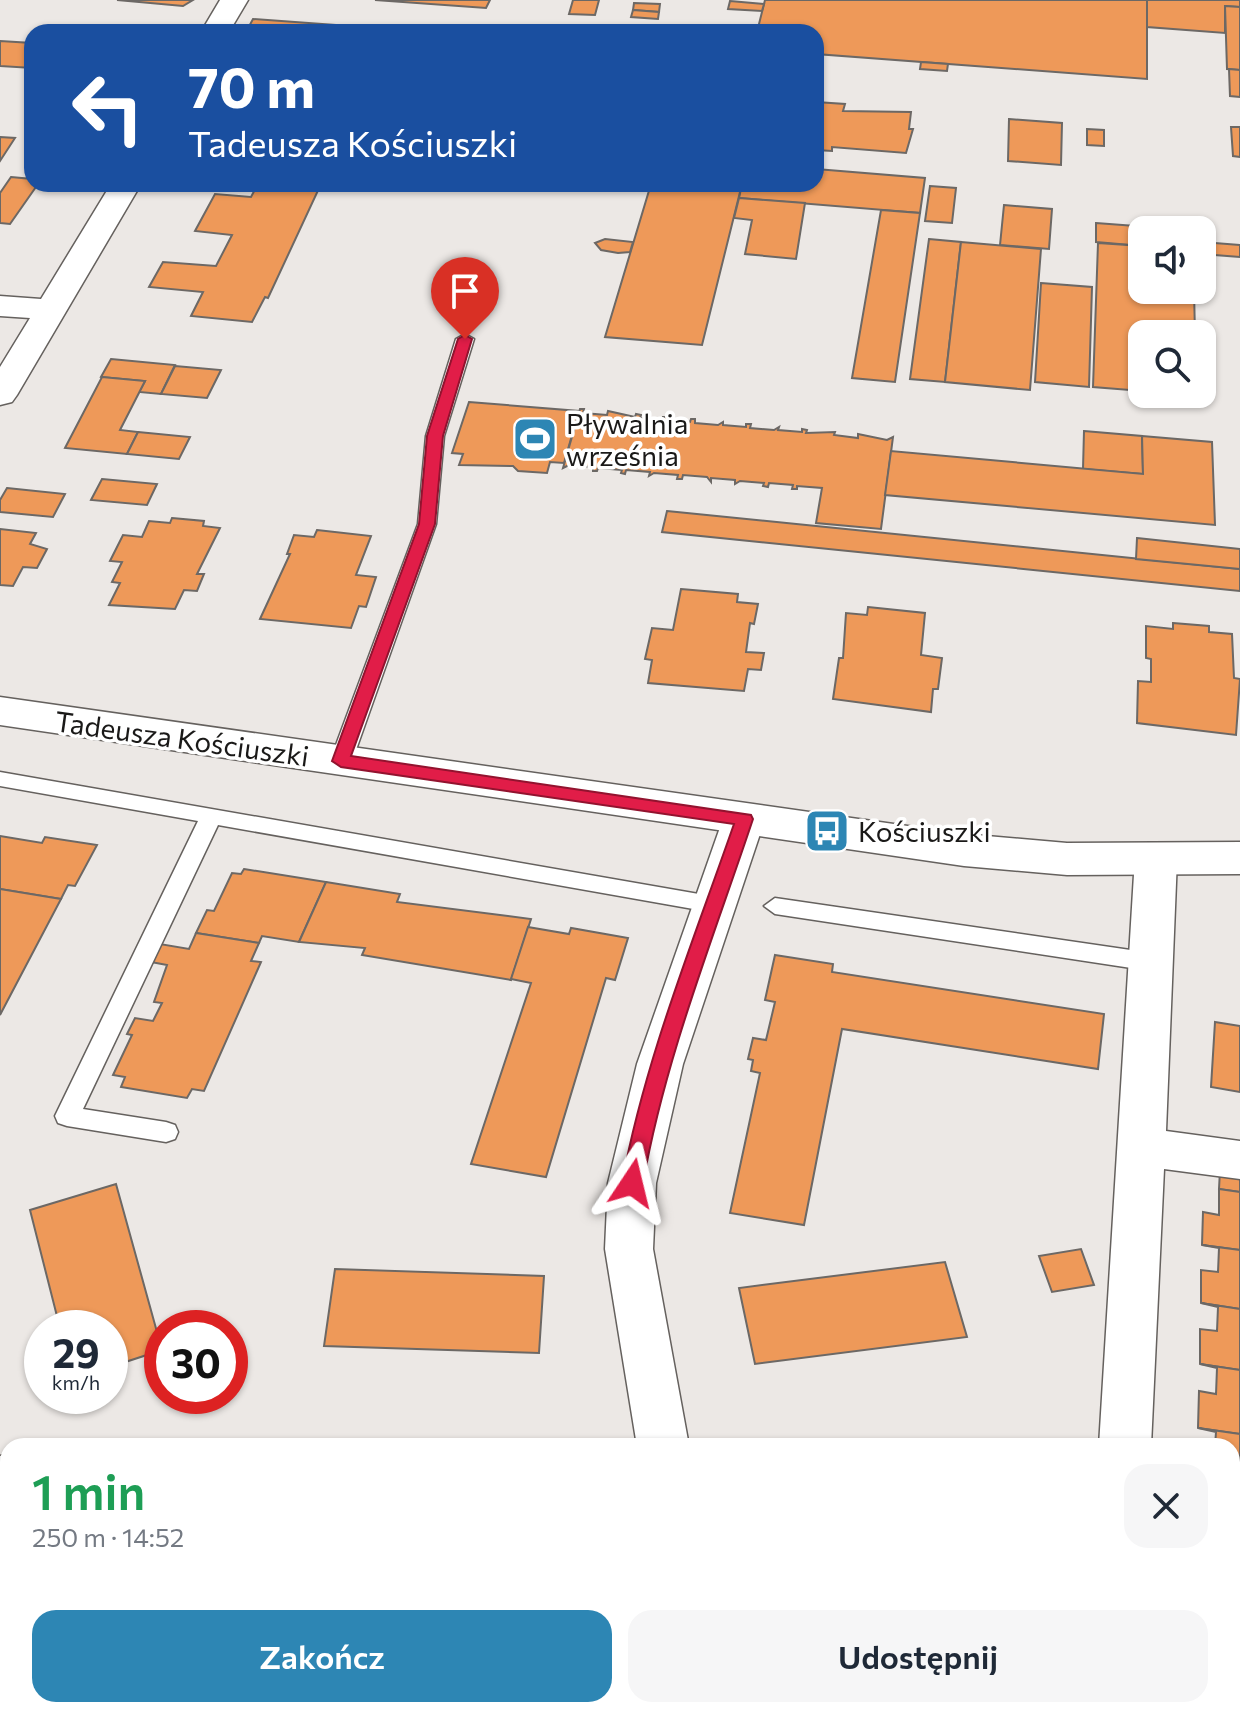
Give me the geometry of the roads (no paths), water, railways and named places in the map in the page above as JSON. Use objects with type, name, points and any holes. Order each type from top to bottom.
[{"type":"street","points":[[220,24],[234,0]]},
{"type":"street","points":[[0,395],[121,192]]},
{"type":"street","points":[[0,306],[51,310]]},
{"type":"street","name":"Tadeusza Kościuszki","points":[[0,711],[1005,854],[1067,859],[1240,858]]},
{"type":"street","points":[[662,1438],[629,1249],[632,1183],[642,1129],[660,1064],[744,819]]},
{"type":"street","points":[[1125,1438],[1156,858]]},
{"type":"street","points":[[1142,1147],[1240,1160]]},
{"type":"lane","points":[[341,761],[427,524],[435,436],[465,339]]},
{"type":"lane","points":[[0,779],[716,905]]},
{"type":"lane","points":[[166,1132],[67,1116],[211,816]]},
{"type":"lane","points":[[775,906],[1151,962]]},
{"type":"place","name":"Pływalnia września","points":[[535,439]]},
{"type":"place","name":"Kościuszki","points":[[827,831]]}]
